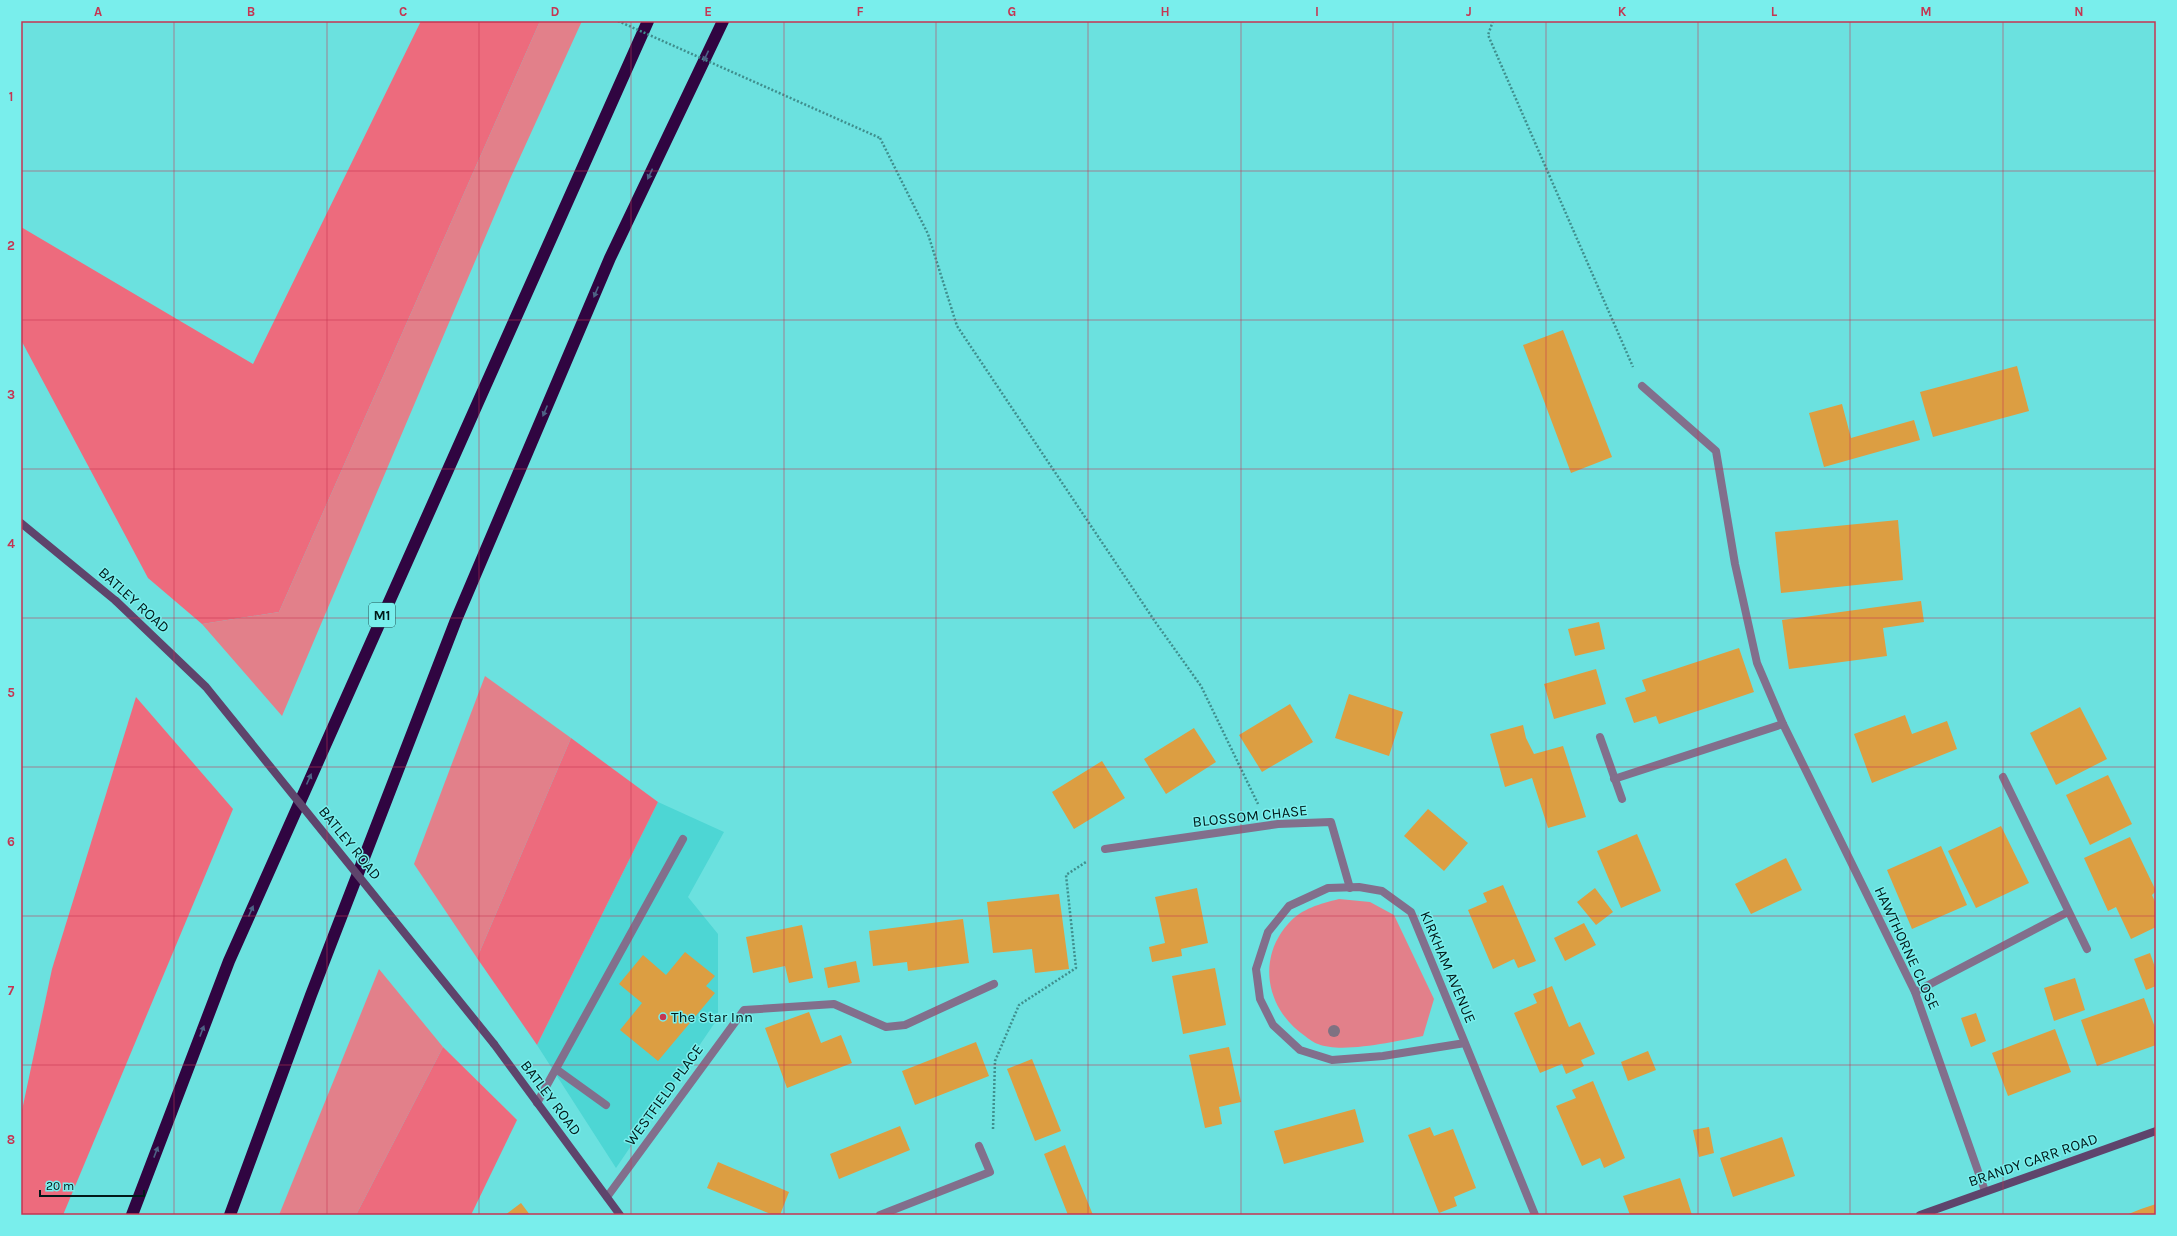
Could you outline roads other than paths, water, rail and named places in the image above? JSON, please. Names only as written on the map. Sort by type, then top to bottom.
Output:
[{"type":"highway","name":"M1","points":[[132,1215],[229,961],[648,21]]},
{"type":"highway","points":[[230,1215],[314,988],[456,620],[610,258],[723,21]]},
{"type":"street","name":"HAWTHORNE CLOSE","points":[[1642,386],[1716,451],[1735,564],[1757,662],[1783,724],[1915,992],[1985,1191]]},
{"type":"street","name":"BATLEY ROAD","points":[[21,523],[116,601],[206,687],[494,1044],[620,1215]]},
{"type":"street","points":[[1614,779],[1783,724]]},
{"type":"street","points":[[1600,737],[1622,800]]},
{"type":"street","points":[[2002,777],[2087,949]]},
{"type":"street","name":"BLOSSOM CHASE","points":[[1105,849],[1278,824],[1330,822],[1350,888]]},
{"type":"street","points":[[537,1103],[683,839]]},
{"type":"street","name":"KIRKHAM AVENUE","points":[[1465,1043],[1383,1056],[1332,1060],[1300,1050],[1273,1025],[1260,999],[1256,969],[1268,932],[1289,906],[1328,888],[1359,887],[1382,891],[1411,912],[1465,1043],[1535,1215]]},
{"type":"street","points":[[1915,992],[2068,912]]},
{"type":"street","name":"WESTFIELD PLACE","points":[[607,1197],[744,1010],[834,1004],[886,1027],[905,1025],[994,984]]},
{"type":"street","points":[[556,1069],[606,1105]]},
{"type":"street","name":"BRANDY CARR ROAD","points":[[1920,1215],[2156,1131]]},
{"type":"street","points":[[880,1215],[990,1172],[979,1146]]},
{"type":"place","name":"The Star Inn","points":[[663,1017]]}]
